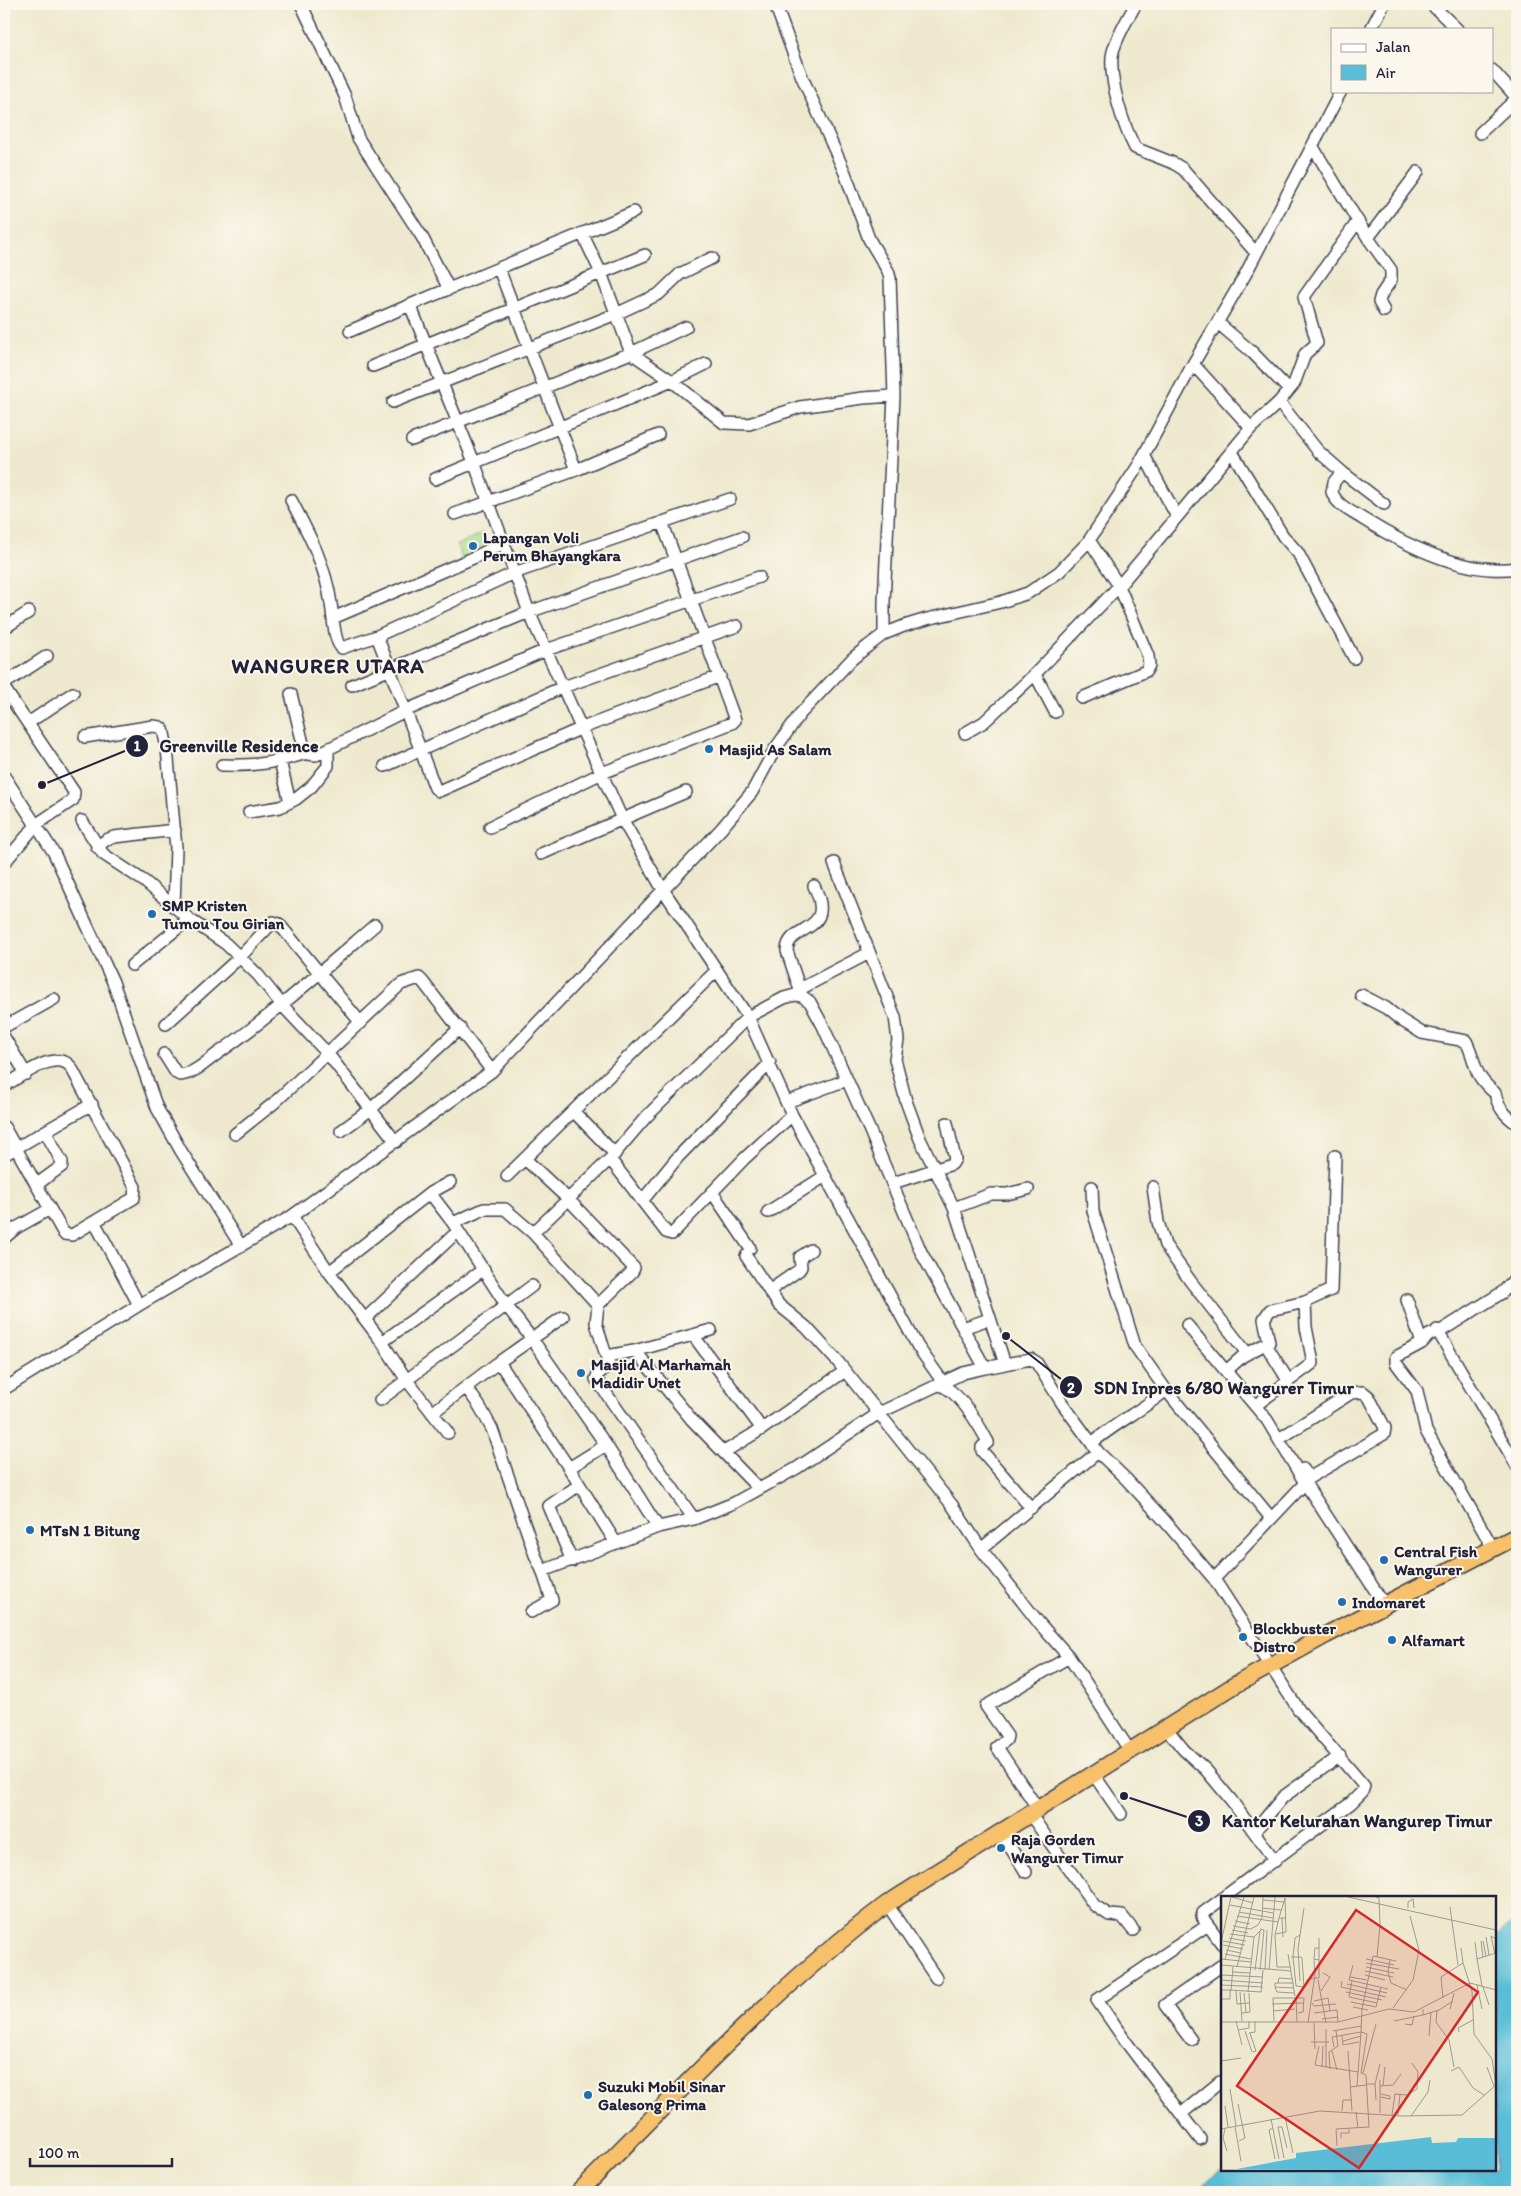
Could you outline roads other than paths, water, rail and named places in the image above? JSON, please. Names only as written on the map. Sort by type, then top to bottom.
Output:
[{"type":"highway","points":[[584,2191],[654,2116],[792,1982],[849,1933],[887,1904],[1166,1728],[1269,1666],[1384,1604],[1517,1536]]},
{"type":"street","points":[[301,4],[345,96],[358,138],[422,237],[449,289]]},
{"type":"street","points":[[775,4],[802,77],[845,174],[869,239],[890,278],[894,396],[884,634]]},
{"type":"street","points":[[1136,4],[1112,56],[1116,94],[1129,136],[1135,148],[1183,169],[1256,253]]},
{"type":"street","points":[[1372,28],[1384,4]]},
{"type":"street","points":[[1431,4],[1456,28]]},
{"type":"street","points":[[1480,133],[1517,98],[1494,72]]},
{"type":"street","points":[[4,1389],[139,1305],[292,1216],[492,1071],[662,888],[721,828],[752,792],[775,749],[804,709],[852,659],[884,634],[928,618],[1001,602],[1028,592],[1059,572],[1078,555],[1144,455],[1256,253],[1340,92]]},
{"type":"street","points":[[1313,147],[1368,238],[1388,263],[1391,270],[1391,280],[1379,302],[1384,311]]},
{"type":"street","points":[[1368,238],[1418,172]]},
{"type":"street","points":[[350,331],[634,212]]},
{"type":"street","points":[[965,733],[984,722],[1035,674],[1119,586],[1251,428],[1279,402],[1294,384],[1306,354],[1317,343],[1304,297],[1358,221]]},
{"type":"street","points":[[582,233],[600,273],[631,353],[672,381],[724,423],[735,425],[749,424],[800,407],[863,398],[894,396]]},
{"type":"street","points":[[373,366],[424,343],[515,309],[645,255]]},
{"type":"street","points":[[393,402],[441,381],[616,314],[659,294],[674,278],[712,258]]},
{"type":"street","points":[[499,269],[576,470]]},
{"type":"street","points":[[410,305],[474,462],[529,612],[622,819],[662,888],[748,1016],[792,1115],[918,1347],[940,1378],[939,1385]]},
{"type":"street","points":[[1218,323],[1252,352],[1289,390]]},
{"type":"street","points":[[412,440],[631,353],[686,327]]},
{"type":"street","points":[[435,479],[672,381],[706,364]]},
{"type":"street","points":[[1193,364],[1251,428]]},
{"type":"street","points":[[1279,402],[1318,451],[1384,504]]},
{"type":"street","points":[[455,514],[576,470],[658,435]]},
{"type":"street","points":[[1232,452],[1283,536],[1298,553],[1354,658]]},
{"type":"street","points":[[1144,455],[1177,517]]},
{"type":"street","points":[[1342,472],[1332,488],[1336,500],[1385,532],[1412,546],[1458,562],[1492,569],[1517,568]]},
{"type":"street","points":[[291,500],[316,548],[326,575],[338,644],[342,648],[377,636],[514,573],[730,499]]},
{"type":"street","points":[[490,827],[602,774],[734,721],[735,716],[662,522]]},
{"type":"street","points":[[352,685],[390,671],[529,612],[676,562],[742,537]]},
{"type":"street","points":[[1082,698],[1146,671],[1149,665],[1148,656],[1119,586],[1089,540]]},
{"type":"street","points":[[333,618],[473,558],[503,543]]},
{"type":"street","points":[[222,765],[253,766],[307,753],[316,755],[407,710],[546,650],[690,599],[759,577]]},
{"type":"street","points":[[4,628],[29,612]]},
{"type":"street","points":[[385,766],[564,687],[737,626]]},
{"type":"street","points":[[377,636],[407,710],[435,788],[439,791],[582,728],[720,676]]},
{"type":"street","points":[[4,684],[47,656]]},
{"type":"street","points":[[1035,674],[1055,712]]},
{"type":"street","points":[[4,688],[74,792],[73,800],[37,824],[4,862]]},
{"type":"street","points":[[28,723],[73,694]]},
{"type":"street","points":[[291,694],[304,748],[307,753]]},
{"type":"street","points":[[85,737],[153,726],[163,729],[167,748],[175,830],[174,907]]},
{"type":"street","points":[[249,812],[280,807],[312,787],[328,766],[328,750]]},
{"type":"street","points":[[280,761],[290,802]]},
{"type":"street","points":[[4,776],[37,824],[54,853],[113,982],[157,1108],[181,1151],[241,1246]]},
{"type":"street","points":[[541,854],[686,792]]},
{"type":"street","points":[[82,821],[97,847],[111,860],[144,881],[189,919],[212,934],[258,975],[328,1054],[396,1142]]},
{"type":"street","points":[[97,847],[106,840],[114,838],[175,830]]},
{"type":"street","points":[[834,863],[896,1021],[898,1040],[895,1059],[896,1071],[920,1139],[954,1208],[1005,1364]]},
{"type":"street","points":[[814,886],[822,903],[819,915],[809,927],[791,939],[787,944],[787,951],[801,993],[810,1002],[823,1026],[893,1183],[920,1252],[985,1368]]},
{"type":"street","points":[[132,965],[189,919]]},
{"type":"street","points":[[166,1024],[240,957],[269,924],[277,922],[320,971],[361,1023]]},
{"type":"street","points":[[164,1054],[176,1073],[185,1074],[228,1046],[282,1004],[376,925]]},
{"type":"street","points":[[533,1233],[612,1157],[646,1117],[748,1016],[784,998],[801,993],[869,953]]},
{"type":"street","points":[[507,1176],[717,970]]},
{"type":"street","points":[[235,1134],[274,1103],[401,984],[419,978],[492,1071]]},
{"type":"street","points":[[1361,995],[1386,1008],[1422,1033],[1466,1041],[1471,1051],[1475,1071],[1495,1093],[1497,1105],[1506,1116],[1517,1124]]},
{"type":"street","points":[[4,1027],[54,999]]},
{"type":"street","points":[[341,1131],[371,1109],[460,1028]]},
{"type":"street","points":[[4,1037],[26,1074]]},
{"type":"street","points":[[4,1086],[48,1062],[60,1059],[66,1060],[72,1067],[92,1104],[136,1191],[134,1198],[95,1223],[68,1236],[62,1231],[4,1127]]},
{"type":"street","points":[[642,1201],[678,1157],[770,1063]]},
{"type":"street","points":[[787,1102],[846,1080]]},
{"type":"street","points":[[4,1156],[92,1104]]},
{"type":"street","points":[[574,1112],[612,1157],[666,1232],[672,1234],[712,1192],[792,1115]]},
{"type":"street","points":[[893,1183],[934,1168],[950,1166],[954,1162],[947,1123]]},
{"type":"street","points":[[36,1185],[62,1166],[62,1162],[44,1131]]},
{"type":"street","points":[[1226,1371],[1247,1354],[1266,1345],[1269,1340],[1264,1319],[1268,1311],[1272,1308],[1305,1302],[1326,1294],[1332,1289],[1335,1156]]},
{"type":"street","points":[[525,1159],[634,1268],[598,1305],[596,1324],[609,1365],[598,1374],[596,1379],[694,1518]]},
{"type":"street","points":[[768,1212],[825,1176]]},
{"type":"street","points":[[329,1272],[430,1193],[450,1182]]},
{"type":"street","points":[[1092,1187],[1093,1211],[1135,1346],[1166,1390],[1271,1518]]},
{"type":"street","points":[[1153,1187],[1158,1222],[1165,1245],[1247,1354]]},
{"type":"street","points":[[954,1208],[991,1194],[1007,1194],[1028,1189]]},
{"type":"street","points":[[712,1192],[779,1305],[806,1327],[845,1371],[952,1505],[981,1549],[1039,1623],[1069,1657],[1130,1751]]},
{"type":"street","points":[[430,1193],[484,1269],[506,1305],[606,1445],[658,1527]]},
{"type":"street","points":[[4,1238],[16,1228],[50,1209]]},
{"type":"street","points":[[365,1319],[455,1227],[484,1209],[505,1209],[533,1233],[598,1305]]},
{"type":"street","points":[[292,1216],[329,1272],[382,1342],[406,1379],[448,1433]]},
{"type":"street","points":[[95,1223],[139,1305]]},
{"type":"street","points":[[769,1291],[799,1270],[801,1267],[800,1257],[811,1250]]},
{"type":"street","points":[[382,1342],[484,1269]]},
{"type":"street","points":[[1493,1548],[1426,1431],[1417,1391],[1396,1363],[1396,1358],[1422,1343],[1429,1334],[1436,1330],[1444,1329],[1504,1292],[1517,1276]]},
{"type":"street","points":[[380,1400],[532,1286]]},
{"type":"street","points":[[1407,1300],[1422,1343]]},
{"type":"street","points":[[1256,1405],[1313,1363],[1306,1327],[1305,1302]]},
{"type":"street","points":[[432,1413],[499,1362],[563,1317]]},
{"type":"street","points":[[963,1328],[989,1319]]},
{"type":"street","points":[[1187,1325],[1256,1405],[1309,1478],[1384,1434],[1385,1428],[1369,1398],[1363,1392],[1358,1391],[1351,1393],[1281,1438]]},
{"type":"street","points":[[606,1356],[711,1330]]},
{"type":"street","points":[[1436,1330],[1517,1466]]},
{"type":"street","points":[[693,1335],[762,1429]]},
{"type":"street","points":[[1266,1345],[1288,1380]]},
{"type":"street","points":[[634,1350],[673,1399],[758,1488]]},
{"type":"street","points":[[542,1570],[550,1570],[658,1527],[694,1518],[734,1503],[797,1468],[879,1413],[963,1373],[1031,1359],[1036,1362],[1062,1403],[1095,1447],[1164,1520],[1214,1579],[1299,1710],[1364,1786],[1362,1792],[1351,1803],[1226,1896]]},
{"type":"street","points":[[499,1362],[616,1543]]},
{"type":"street","points":[[724,1452],[762,1429],[845,1371]]},
{"type":"street","points":[[939,1385],[946,1386],[967,1406],[988,1442],[982,1447],[982,1451],[1031,1508]]},
{"type":"street","points":[[466,1387],[480,1406],[492,1429],[552,1600],[531,1612]]},
{"type":"street","points":[[981,1549],[1031,1508],[1095,1447],[1103,1433],[1135,1413],[1166,1390]]},
{"type":"street","points":[[1281,1438],[1305,1483],[1384,1604]]},
{"type":"street","points":[[569,1468],[606,1445]]},
{"type":"street","points":[[1214,1579],[1305,1483]]},
{"type":"street","points":[[572,1561],[549,1506],[579,1485]]},
{"type":"street","points":[[1069,1657],[986,1706],[1006,1736],[1006,1740],[997,1747],[1034,1812],[1094,1905],[1108,1916],[1122,1916],[1133,1930]]},
{"type":"street","points":[[1166,1728],[1184,1750],[1206,1770],[1275,1861]]},
{"type":"street","points":[[1254,1832],[1289,1792],[1340,1756]]},
{"type":"street","points":[[1094,1775],[1122,1814]]},
{"type":"street","points":[[1001,1833],[1026,1872]]},
{"type":"street","points":[[1221,1900],[1202,1915],[1221,1943]]},
{"type":"street","points":[[887,1904],[936,1978]]},
{"type":"street","points":[[1200,2139],[1126,2042],[1097,2000],[1208,1925]]},
{"type":"street","points":[[1191,2040],[1165,2005],[1221,1966]]},
{"type":"street","points":[[1180,2114],[1220,2082]]},
{"type":"water","points":[[1517,1917],[1517,2192],[1193,2192],[1221,2170],[1496,2171],[1496,1937]]},
{"type":"place","name":"Lapangan Voli Perum Bhayangkara","points":[[473,546]]},
{"type":"place","name":"Masjid As Salam","points":[[709,749]]},
{"type":"place","name":"Greenville Residence","points":[[42,785]]},
{"type":"place","name":"SMP Kristen Tumou Tou Girian","points":[[152,914]]},
{"type":"place","name":"SDN Inpres 6/80 Wangurer Timur","points":[[1006,1336]]},
{"type":"place","name":"Masjid Al Marhamah Madidir Unet","points":[[581,1373]]},
{"type":"place","name":"MTsN 1 Bitung","points":[[30,1530]]},
{"type":"place","name":"Central Fish Wangurer","points":[[1384,1560]]},
{"type":"place","name":"Indomaret","points":[[1342,1602]]},
{"type":"place","name":"Blockbuster Distro","points":[[1243,1637]]},
{"type":"place","name":"Alfamart","points":[[1392,1640]]},
{"type":"place","name":"Kantor Kelurahan Wangurep Timur","points":[[1124,1796]]},
{"type":"place","name":"Raja Gorden Wangurer Timur","points":[[1001,1848]]},
{"type":"place","name":"Suzuki Mobil Sinar Galesong Prima","points":[[588,2095]]},
{"type":"district","name":"WANGURER UTARA","points":[[328,666]]}]
